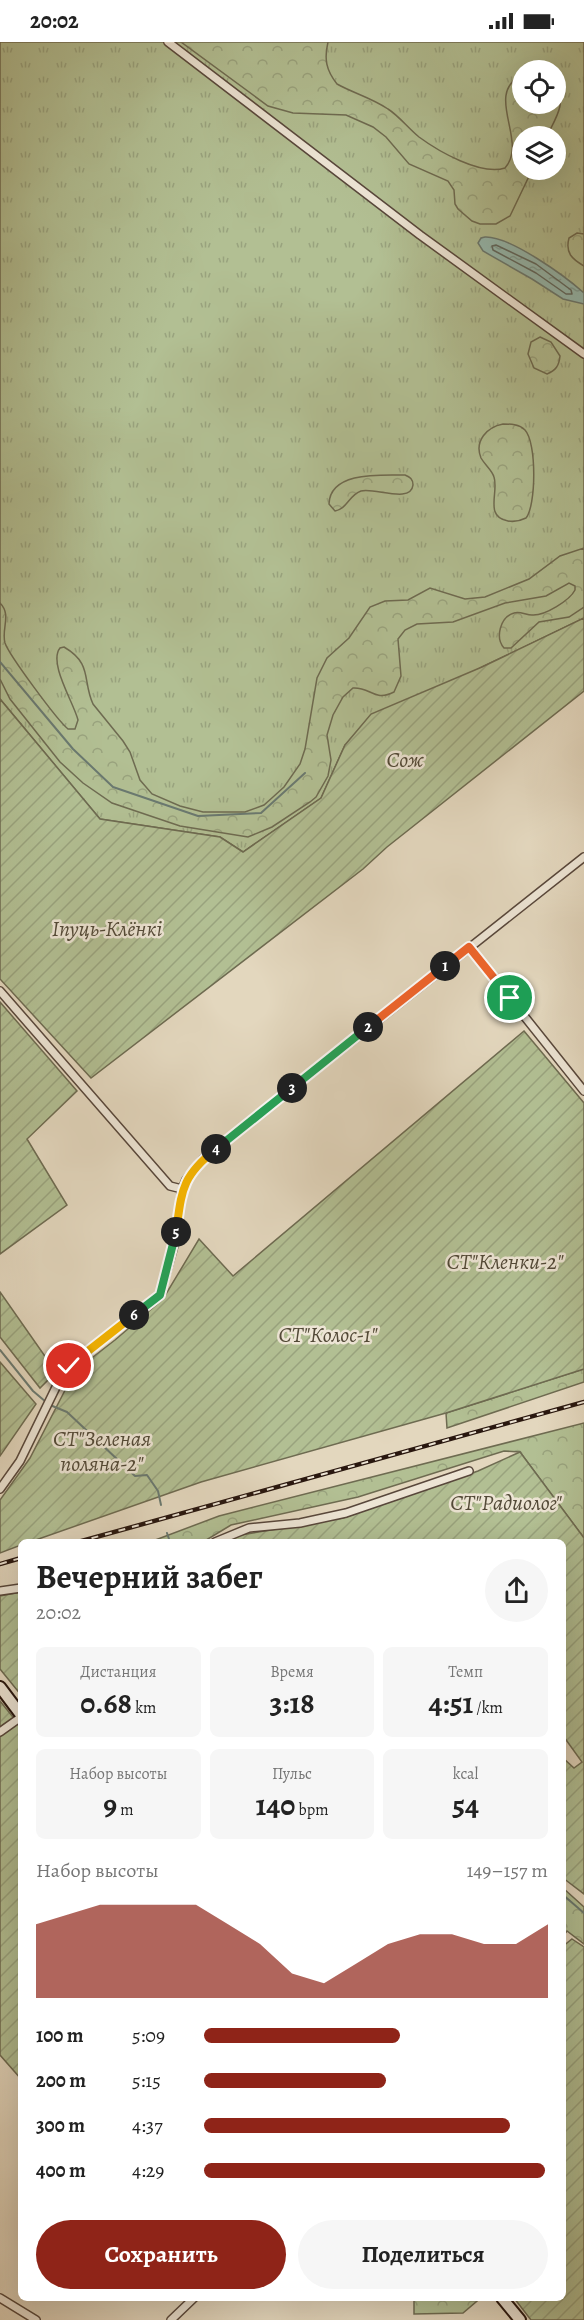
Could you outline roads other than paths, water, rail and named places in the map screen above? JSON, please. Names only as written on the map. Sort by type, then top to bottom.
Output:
[{"type":"street","points":[[168,42],[420,234],[583,351]]},
{"type":"street","points":[[0,1489],[20,1461],[64,1374],[76,1359],[160,1295],[175,1242],[182,1189],[186,1180],[203,1159],[584,857]]},
{"type":"street","points":[[469,947],[583,1089]]},
{"type":"street","points":[[0,991],[170,1186],[182,1189]]},
{"type":"street","points":[[222,1539],[249,1528],[300,1523],[346,1513],[469,1471]]},
{"type":"street","points":[[0,1591],[18,1588]]},
{"type":"street","points":[[0,1688],[18,1712]]},
{"type":"street","points":[[0,1732],[18,1718]]},
{"type":"street","points":[[0,2298],[36,2320]]},
{"type":"street","points":[[171,2320],[191,2301]]},
{"type":"street","points":[[504,2301],[520,2320]]},
{"type":"water","points":[[481,238],[496,238],[508,243],[551,268],[584,293],[584,304],[563,299],[483,251],[478,243]]},
{"type":"waterway","points":[[0,662],[73,749],[113,787],[198,816],[261,813],[305,773]]},
{"type":"waterway","points":[[0,1350],[33,1391],[46,1402]]},
{"type":"waterway","points":[[50,1405],[67,1412],[135,1476],[147,1475],[158,1491],[161,1505]]},
{"type":"waterway","points":[[167,1533],[169,1539]]},
{"type":"waterway","points":[[566,1897],[584,1913]]},
{"type":"railway","points":[[89,1539],[584,1402]]},
{"type":"railway","points":[[0,1564],[18,1559]]},
{"type":"park label","name":"Сож","points":[[405,760]]},
{"type":"park label","name":"Іпуць-Клёнкі","points":[[107,929]]},
{"type":"park label","name":"СТ\"Кленки-2\"","points":[[505,1262]]},
{"type":"park label","name":"СТ\"Колос-1\"","points":[[328,1335]]},
{"type":"park label","name":"СТ\"Зеленая поляна-2\"","points":[[102,1452]]},
{"type":"park label","name":"СТ\"Радиолог\"","points":[[506,1503]]}]
